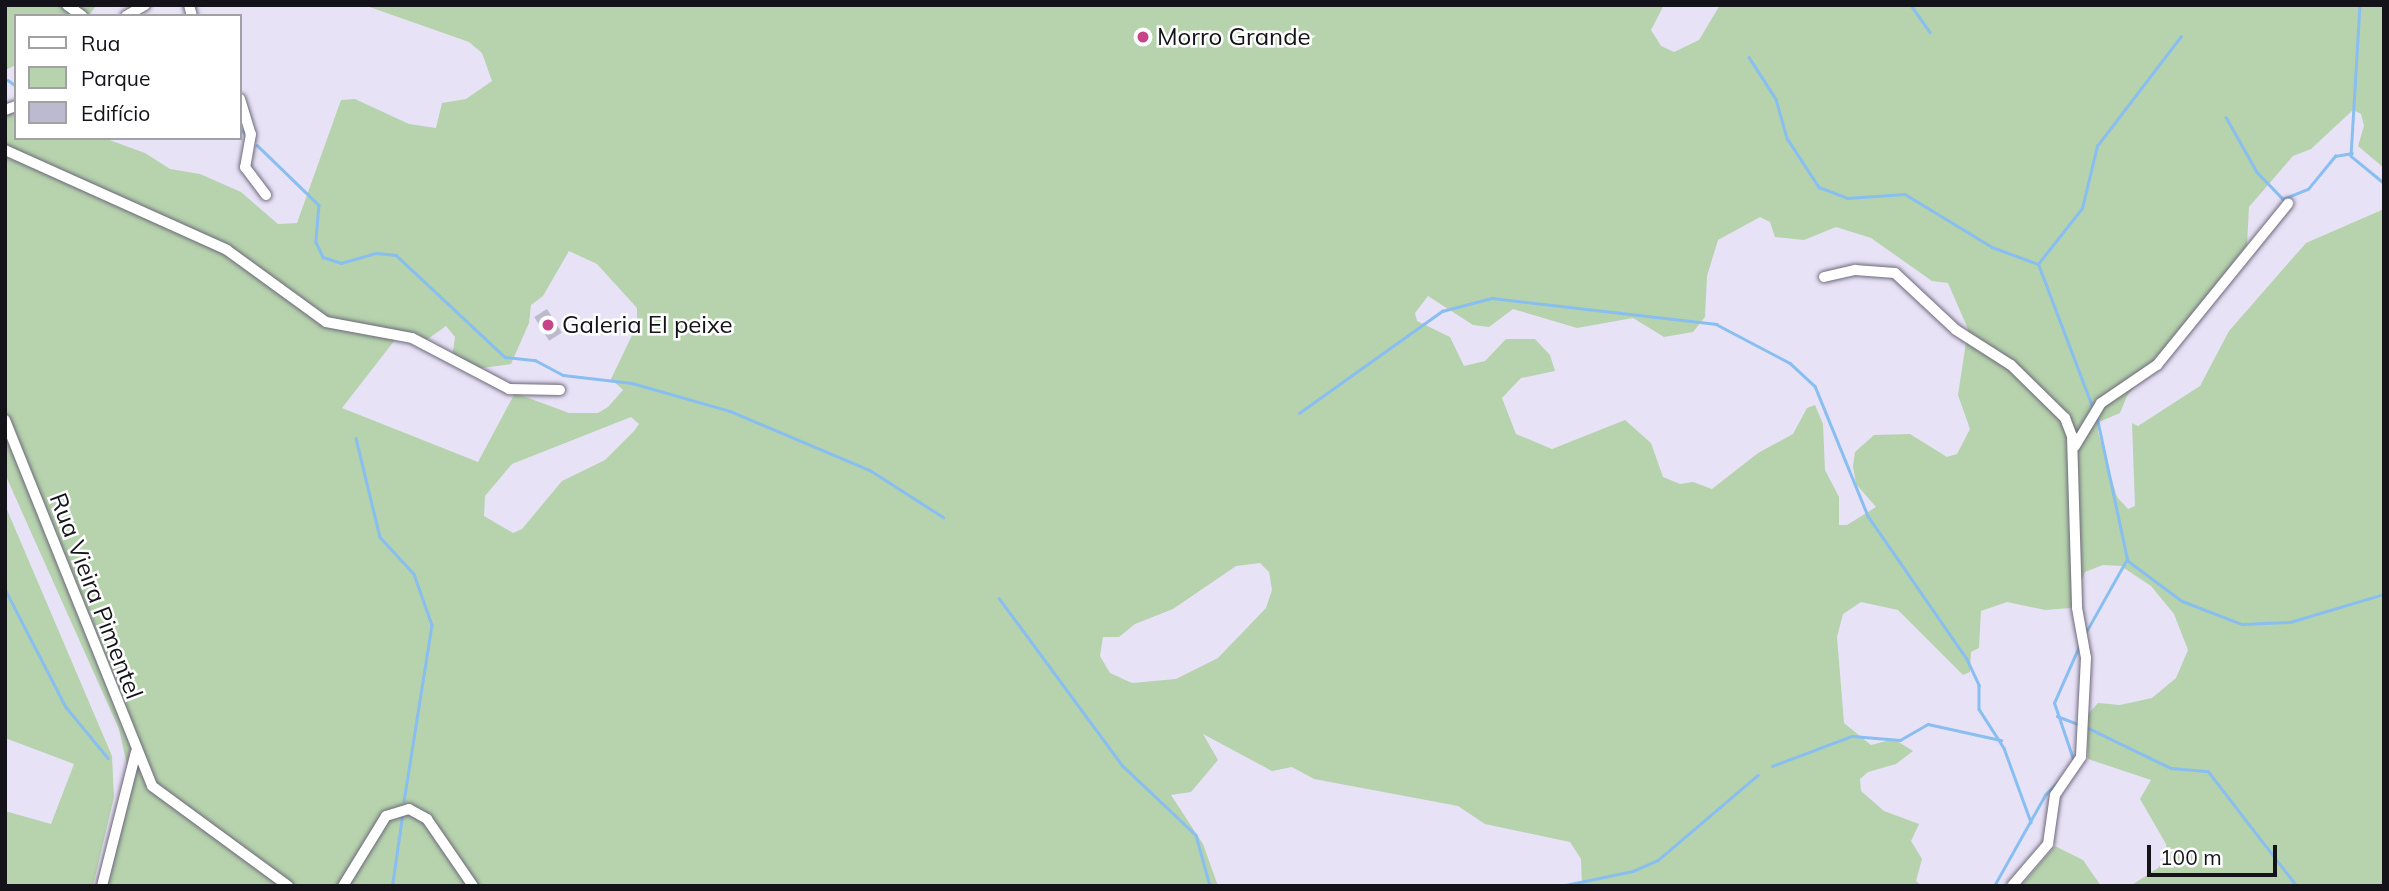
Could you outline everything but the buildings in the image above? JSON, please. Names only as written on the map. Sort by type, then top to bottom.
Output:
[{"type":"street","points":[[126,14],[145,5]]},
{"type":"street","points":[[242,105],[251,134],[245,167],[266,195]]},
{"type":"street","points":[[5,149],[227,250],[326,322],[412,338],[509,389],[560,390]]},
{"type":"street","points":[[2073,450],[2082,426],[2101,403],[2157,365],[2288,204]]},
{"type":"street","points":[[1824,277],[1855,270],[1895,273],[1956,330],[1995,352],[2065,418],[2073,450],[2077,608],[2086,658],[2081,757],[2055,795],[2048,844],[2012,886]]},
{"type":"street","name":"Rua Vieira Pimentel","points":[[5,420],[135,752],[152,786],[288,886]]},
{"type":"street","points":[[102,886],[135,752]]},
{"type":"street","points":[[343,886],[386,816],[409,809],[427,819],[473,886]]},
{"type":"green space","points":[[5,5],[97,5],[90,14],[14,14],[14,66],[5,70]]},
{"type":"green space","points":[[364,5],[1664,5],[1651,30],[1661,46],[1674,52],[1699,40],[1720,5],[2384,5],[2384,168],[2358,146],[2364,126],[2361,114],[2353,110],[2311,149],[2293,156],[2249,207],[2247,245],[2127,396],[2120,413],[2099,422],[2098,432],[2117,497],[2128,509],[2135,506],[2132,423],[2138,426],[2200,386],[2229,331],[2306,243],[2384,209],[2384,886],[2130,886],[2158,868],[2167,857],[2166,844],[2140,799],[2151,780],[2088,759],[2088,714],[2098,703],[2120,705],[2152,698],[2176,678],[2188,650],[2174,614],[2151,586],[2121,566],[2103,565],[2085,572],[2071,608],[2045,610],[2007,602],[1981,611],[1979,648],[1971,652],[1970,672],[1963,675],[1898,610],[1861,602],[1843,614],[1837,637],[1844,723],[1871,745],[1894,739],[1913,751],[1896,764],[1868,772],[1860,779],[1861,791],[1884,811],[1919,824],[1911,841],[1922,859],[1916,881],[1922,886],[1582,886],[1581,859],[1570,842],[1485,824],[1458,806],[1314,779],[1292,767],[1272,771],[1203,734],[1218,760],[1191,792],[1171,795],[1203,844],[1218,886],[98,886],[129,774],[119,729],[5,474],[5,114],[14,111],[14,140],[109,140],[145,153],[170,169],[200,174],[241,192],[278,224],[297,223],[341,100],[355,99],[409,124],[436,128],[442,103],[466,99],[492,81],[482,53],[469,42]],"holes":[[[1760,217],[1770,222],[1775,237],[1804,240],[1836,227],[1871,238],[1932,281],[1948,283],[1968,329],[1958,395],[1970,429],[1957,454],[1947,457],[1910,434],[1874,435],[1855,452],[1853,466],[1856,484],[1876,507],[1847,525],[1839,525],[1839,497],[1825,470],[1823,424],[1815,405],[1807,408],[1793,434],[1758,453],[1712,489],[1693,482],[1680,484],[1663,477],[1651,443],[1625,420],[1552,449],[1516,434],[1502,398],[1521,378],[1555,371],[1550,355],[1535,339],[1506,339],[1485,361],[1464,366],[1450,337],[1417,321],[1415,313],[1428,296],[1473,325],[1489,327],[1513,309],[1577,328],[1633,318],[1664,337],[1693,332],[1705,317],[1707,276],[1718,240]],[[569,251],[597,264],[637,308],[637,325],[611,379],[623,390],[608,407],[598,413],[569,413],[515,393],[478,462],[342,408],[398,336],[418,346],[446,326],[455,337],[452,358],[475,369],[511,364],[529,323],[531,305],[543,296]],[[631,417],[639,424],[634,431],[605,460],[562,481],[522,529],[513,533],[484,516],[485,496],[512,464]],[[1260,563],[1269,572],[1272,590],[1266,608],[1218,658],[1176,679],[1132,683],[1110,673],[1100,656],[1103,637],[1119,637],[1135,624],[1173,609],[1236,566]]]},
{"type":"green space","points":[[5,505],[112,756],[114,797],[93,886],[5,886],[5,811],[51,824],[74,764],[5,738]]},
{"type":"green space","points":[[2055,846],[2083,860],[2101,886],[2021,886]]},
{"type":"waterway","points":[[1911,5],[1930,32]]},
{"type":"waterway","points":[[2360,5],[2351,156],[2384,183]]},
{"type":"waterway","points":[[2093,409],[2038,264],[2082,208],[2097,146],[2181,36]]},
{"type":"waterway","points":[[1749,57],[1776,99],[1787,138],[1819,187],[1847,198],[1905,194],[1992,247],[2038,264]]},
{"type":"waterway","points":[[8,80],[14,84]]},
{"type":"waterway","points":[[2226,117],[2257,172],[2283,199],[2308,189],[2335,156],[2352,153]]},
{"type":"waterway","points":[[257,145],[319,205],[316,242],[323,257],[341,263],[377,253],[396,255],[505,357],[535,360],[563,375],[632,383],[730,411],[870,470],[943,517]]},
{"type":"waterway","points":[[1299,413],[1442,311],[1492,298],[1716,324],[1790,363],[1815,386],[1868,516],[1967,659],[1979,685],[1979,709],[2004,748],[2031,822]]},
{"type":"waterway","points":[[2086,632],[2127,559],[2096,415]]},
{"type":"waterway","points":[[356,438],[380,537],[414,574],[432,625],[404,801]]},
{"type":"waterway","points":[[2127,560],[2182,601],[2242,624],[2290,622],[2384,594]]},
{"type":"waterway","points":[[5,589],[66,707],[108,758]]},
{"type":"waterway","points":[[999,598],[1123,766],[1196,835],[1210,886]]},
{"type":"waterway","points":[[2074,762],[2054,703],[2080,644]]},
{"type":"waterway","points":[[2057,716],[2080,725]]},
{"type":"waterway","points":[[1772,766],[1852,736],[1900,740],[1928,724],[2001,740]]},
{"type":"waterway","points":[[2086,727],[2171,768],[2208,771],[2297,886]]},
{"type":"waterway","points":[[1561,886],[1633,871],[1658,860],[1758,775]]},
{"type":"waterway","points":[[1994,886],[2045,795],[2058,782]]},
{"type":"waterway","points":[[392,886],[402,817]]},
{"type":"place","name":"Morro Grande","points":[[1143,37]]},
{"type":"place","name":"Galeria El peixe","points":[[548,325]]}]
